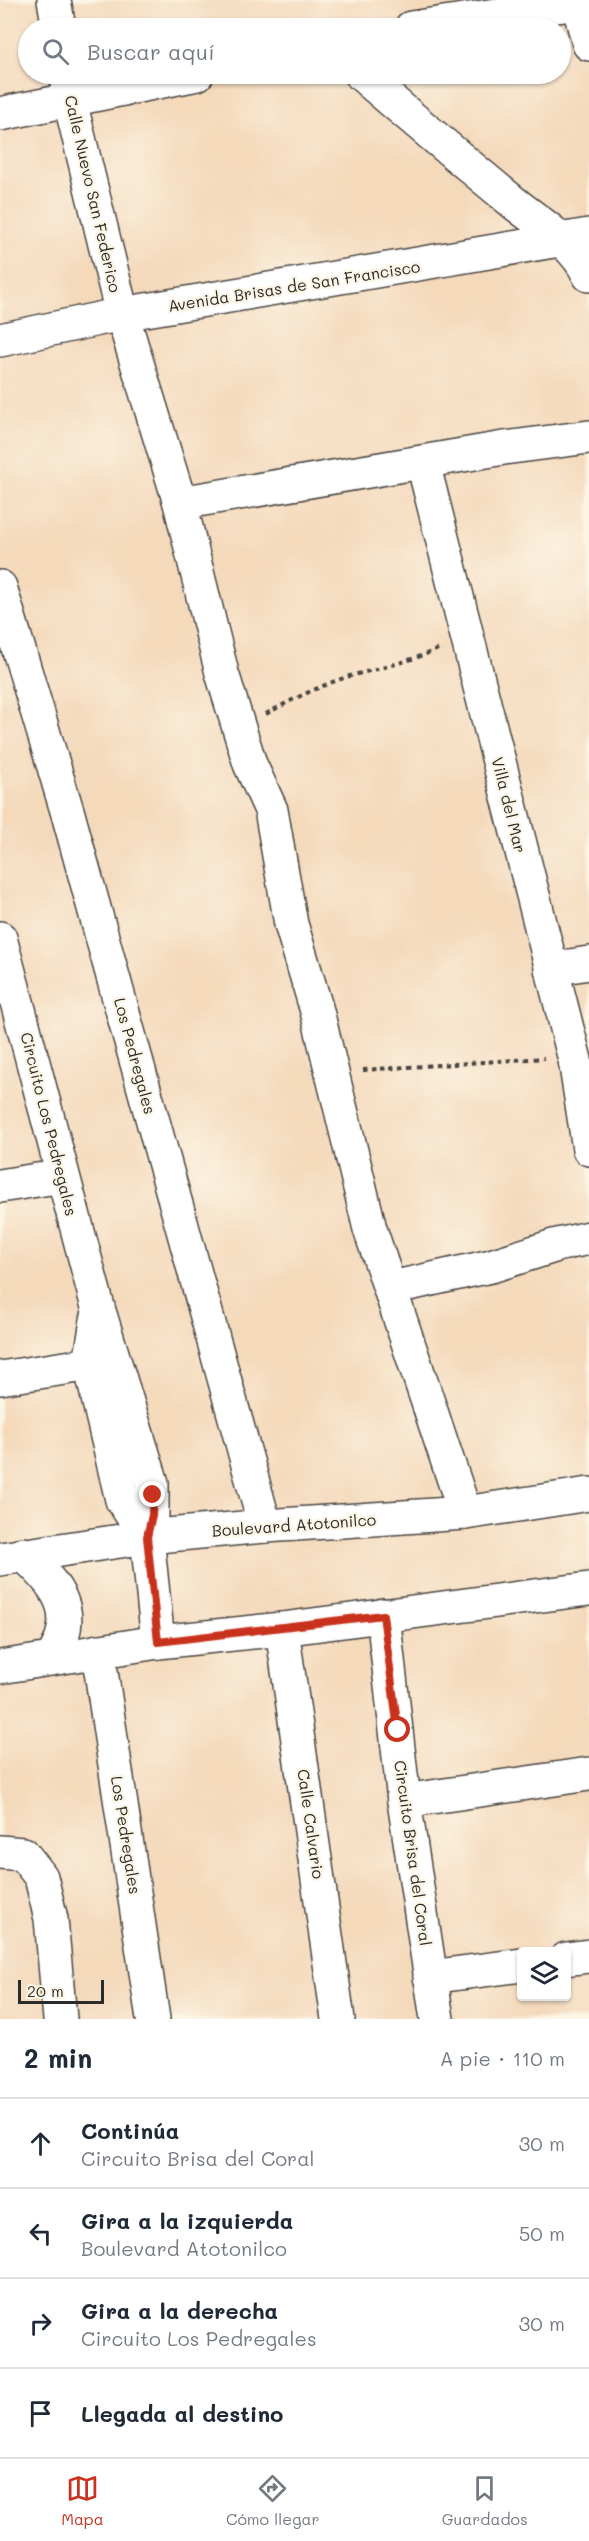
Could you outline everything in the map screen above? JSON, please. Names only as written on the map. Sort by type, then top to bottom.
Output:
[{"type":"street","points":[[54,0],[57,18]]},
{"type":"street","points":[[472,18],[577,1],[589,44]]},
{"type":"street","points":[[0,114],[68,87],[98,84]]},
{"type":"street","points":[[372,84],[408,115],[576,238],[589,275]]},
{"type":"street","name":"Calle Nuevo San Federico","points":[[68,87],[122,314],[180,502],[222,673],[250,764],[271,810],[291,924],[332,1072],[370,1229],[465,1513]]},
{"type":"street","name":"Avenida Brisas de San Francisco","points":[[0,340],[122,314],[576,238]]},
{"type":"street","points":[[180,502],[589,436]]},
{"type":"street","name":"Villa del Mar","points":[[423,463],[551,969],[582,1054],[589,1149]]},
{"type":"street","name":"Los Pedregales","points":[[0,587],[68,814],[265,1526]]},
{"type":"street","name":"Circuito Los Pedregales","points":[[0,938],[9,1000],[62,1176],[99,1311],[101,1363],[152,1483],[152,1515],[147,1537],[158,1642]]},
{"type":"street","points":[[551,969],[589,963]]},
{"type":"street","points":[[0,1186],[62,1176]]},
{"type":"street","points":[[391,1288],[491,1266],[557,1245],[589,1238]]},
{"type":"street","points":[[0,1378],[101,1363]]},
{"type":"street","name":"Boulevard Atotonilco","points":[[11,1556],[147,1537],[265,1526],[465,1513],[589,1494]]},
{"type":"street","points":[[11,1556],[44,1573],[61,1597],[66,1620],[61,1643],[51,1658]]},
{"type":"street","points":[[0,1667],[158,1642],[282,1629],[589,1589]]},
{"type":"street","name":"Circuito Brisa del Coral","points":[[383,1615],[404,1801],[437,2019]]},
{"type":"street","name":"Calle Calvario","points":[[282,1629],[338,2019]]},
{"type":"street","name":"Los Pedregales","points":[[98,1651],[153,2019]]},
{"type":"street","points":[[404,1801],[589,1774]]},
{"type":"street","points":[[0,1852],[23,1854],[41,1877],[51,1919],[60,2019]]},
{"type":"street","points":[[571,1958],[589,1956]]},
{"type":"street","points":[[430,1977],[517,1966]]},
{"type":"path","points":[[239,726],[302,695],[349,677],[400,665],[466,636]]},
{"type":"path","points":[[332,1072],[582,1054]]},
{"type":"route","points":[[153,1495],[152,1515],[147,1537],[158,1642],[282,1629],[383,1615],[398,1730]]}]
